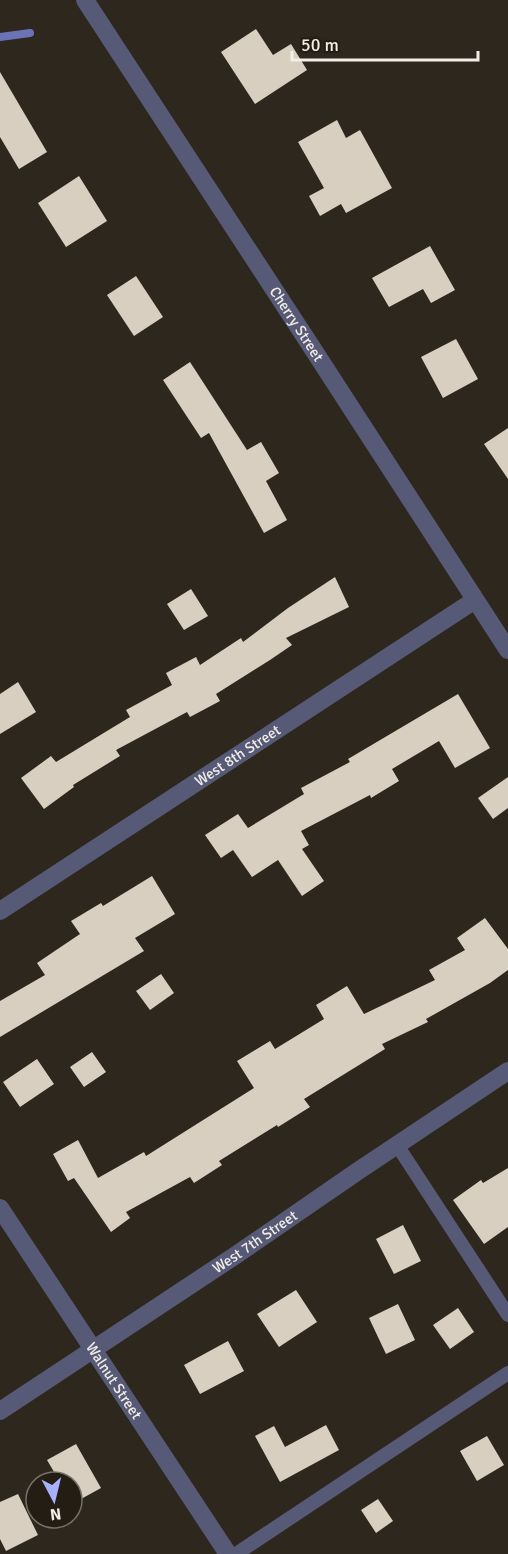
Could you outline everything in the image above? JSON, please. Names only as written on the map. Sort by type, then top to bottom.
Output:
[{"type":"street","name":"Cherry Street","points":[[85,0],[508,650]]},
{"type":"street","name":"West 8th Street","points":[[0,910],[476,600]]},
{"type":"street","name":"West 7th Street","points":[[0,1411],[508,1071]]},
{"type":"street","name":"Walnut Street","points":[[0,1208],[228,1554]]},
{"type":"lane","points":[[397,1145],[508,1315]]},
{"type":"lane","points":[[236,1554],[508,1373]]},
{"type":"building","points":[[256,29],[273,55],[291,44],[307,70],[255,104],[221,52]]},
{"type":"building","points":[[0,72],[47,152],[19,169],[0,137]]},
{"type":"building","points":[[337,120],[346,138],[360,130],[392,188],[346,213],[341,204],[320,216],[309,196],[324,188],[298,142]]},
{"type":"building","points":[[79,176],[107,221],[66,247],[38,203]]},
{"type":"building","points":[[430,246],[455,290],[431,303],[423,289],[389,307],[372,278]]},
{"type":"building","points":[[136,276],[163,317],[134,336],[107,295]]},
{"type":"building","points":[[456,339],[478,379],[443,398],[421,357]]},
{"type":"building","points":[[190,362],[247,450],[261,442],[279,473],[266,481],[287,520],[264,533],[209,433],[201,438],[163,380]]},
{"type":"building","points":[[508,428],[508,479],[484,444]]},
{"type":"building","points":[[335,577],[349,607],[286,638],[292,645],[216,694],[220,701],[190,717],[187,712],[116,750],[120,756],[73,785],[74,787],[44,809],[21,778],[51,756],[56,762],[130,717],[126,710],[172,685],[166,673],[196,657],[200,665],[241,638],[243,642],[288,608]]},
{"type":"building","points":[[191,589],[208,616],[184,630],[167,604]]},
{"type":"building","points":[[18,682],[36,712],[0,734],[0,694]]},
{"type":"building","points":[[458,694],[490,748],[455,768],[439,741],[392,769],[399,781],[371,798],[370,795],[301,831],[309,845],[302,849],[324,881],[302,896],[278,860],[252,877],[233,850],[221,858],[205,835],[238,814],[248,828],[304,794],[301,788],[350,762],[348,759]]},
{"type":"building","points":[[508,777],[508,808],[493,819],[478,798]]},
{"type":"building","points":[[152,876],[175,914],[135,938],[144,951],[0,1037],[0,1001],[45,975],[37,963],[80,934],[71,921],[101,903],[103,906]]},
{"type":"building","points":[[485,918],[508,949],[508,970],[490,983],[426,1019],[428,1022],[382,1044],[385,1049],[304,1099],[310,1107],[219,1161],[222,1165],[194,1183],[190,1177],[126,1212],[130,1218],[111,1232],[74,1178],[68,1181],[53,1154],[78,1140],[98,1178],[144,1152],[146,1156],[254,1088],[237,1061],[270,1041],[275,1049],[324,1019],[316,1005],[347,986],[364,1014],[435,980],[429,970],[465,950],[457,938]]},
{"type":"building","points":[[161,974],[174,993],[150,1010],[136,991]]},
{"type":"building","points":[[92,1052],[106,1072],[84,1087],[70,1067]]},
{"type":"building","points":[[37,1059],[54,1084],[20,1107],[3,1082]]},
{"type":"building","points":[[508,1168],[508,1227],[484,1244],[453,1200],[481,1180],[483,1183]]},
{"type":"building","points":[[403,1225],[421,1261],[394,1274],[376,1239]]},
{"type":"building","points":[[296,1290],[317,1322],[279,1347],[257,1314]]},
{"type":"building","points":[[398,1304],[415,1340],[386,1354],[369,1318]]},
{"type":"building","points":[[458,1308],[474,1332],[450,1349],[433,1325]]},
{"type":"building","points":[[228,1341],[244,1371],[200,1394],[184,1365]]},
{"type":"building","points":[[326,1425],[339,1450],[280,1482],[255,1436],[274,1426],[285,1447]]},
{"type":"building","points":[[487,1436],[504,1465],[477,1481],[460,1451]]},
{"type":"building","points":[[76,1444],[101,1488],[84,1497],[84,1470],[53,1470],[47,1460]]},
{"type":"building","points":[[18,1494],[24,1506],[24,1530],[36,1530],[38,1535],[6,1551],[0,1539],[0,1502]]},
{"type":"building","points":[[378,1499],[393,1521],[376,1533],[361,1510]]},
{"type":"waterway","points":[[0,37],[30,33]]}]
